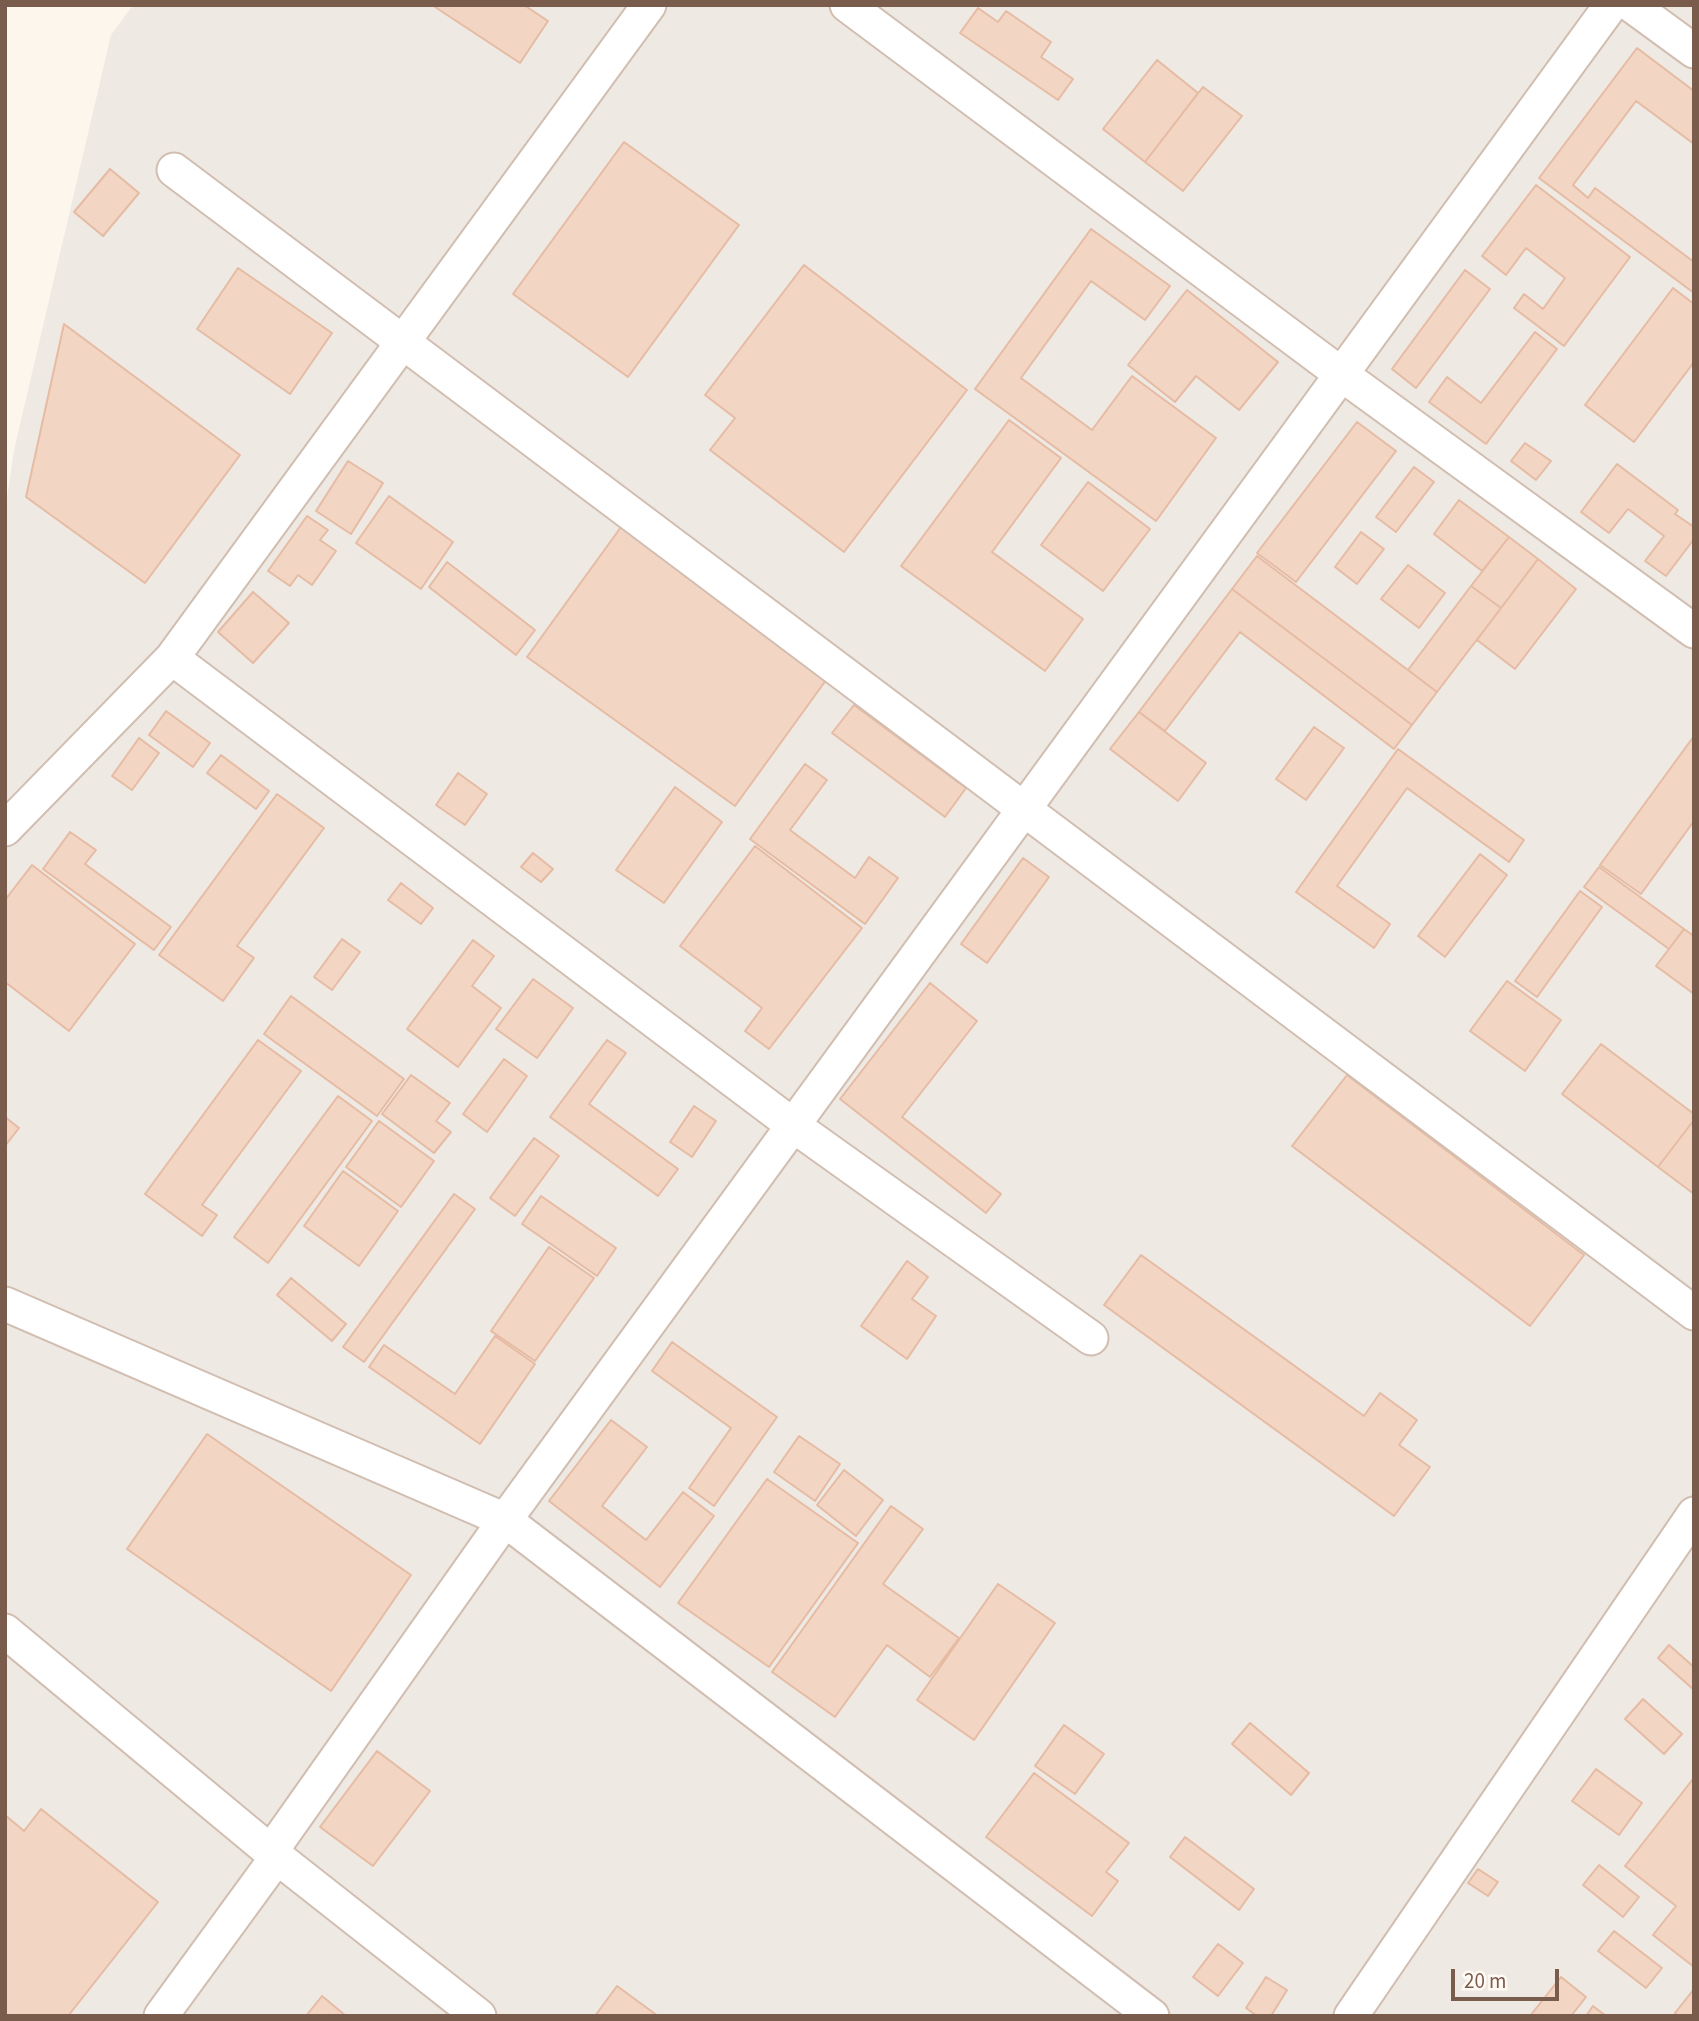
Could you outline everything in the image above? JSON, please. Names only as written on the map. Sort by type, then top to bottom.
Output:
[{"type":"street","points":[[5,829],[172,658],[649,5]]},
{"type":"street","points":[[847,5],[1341,374],[1694,631]]},
{"type":"street","points":[[277,1857],[275,1849],[279,1840],[505,1520],[1611,5]]},
{"type":"street","points":[[1631,5],[1694,51]]},
{"type":"street","points":[[174,170],[1694,1313]]},
{"type":"street","points":[[172,658],[794,1126],[1091,1338]]},
{"type":"street","points":[[5,1304],[505,1520],[1152,2016]]},
{"type":"street","points":[[1351,2016],[1694,1514]]},
{"type":"street","points":[[5,1631],[277,1857],[480,2016]]},
{"type":"street","points":[[161,2016],[277,1857]]},
{"type":"shaded area","points":[[133,5],[1694,5],[1694,2016],[5,2016],[5,512],[14,450],[111,35]]},
{"type":"building","points":[[432,5],[524,5],[548,21],[520,63]]},
{"type":"building","points":[[978,8],[998,22],[1006,11],[1051,42],[1041,57],[1073,79],[1058,100],[960,33]]},
{"type":"building","points":[[1637,48],[1694,91],[1694,144],[1636,101],[1573,185],[1588,198],[1595,188],[1694,262],[1694,293],[1539,178]]},
{"type":"building","points":[[1157,60],[1198,93],[1145,162],[1103,129]]},
{"type":"building","points":[[1203,87],[1242,116],[1183,191],[1145,162]]},
{"type":"building","points":[[624,142],[739,225],[628,377],[513,294]]},
{"type":"building","points":[[110,169],[139,193],[103,236],[74,212]]},
{"type":"building","points":[[1536,185],[1630,257],[1564,346],[1514,308],[1524,294],[1543,309],[1565,278],[1526,248],[1506,275],[1482,256]]},
{"type":"building","points":[[1091,229],[1170,286],[1145,320],[1091,281],[1021,378],[1092,430],[1132,376],[1216,438],[1156,521],[975,389]]},
{"type":"building","points":[[804,265],[967,390],[844,552],[710,450],[735,418],[705,395]]},
{"type":"building","points":[[238,268],[332,333],[290,394],[197,329]]},
{"type":"building","points":[[1465,270],[1490,289],[1416,388],[1392,369]]},
{"type":"building","points":[[1673,288],[1694,304],[1694,362],[1634,442],[1585,405]]},
{"type":"building","points":[[1187,290],[1278,362],[1239,410],[1196,376],[1175,402],[1128,365]]},
{"type":"building","points":[[64,324],[240,455],[145,583],[26,497]]},
{"type":"building","points":[[1535,332],[1557,349],[1486,444],[1429,402],[1447,377],[1481,403]]},
{"type":"building","points":[[1009,420],[1061,458],[992,552],[1083,619],[1045,671],[901,566]]},
{"type":"building","points":[[1357,422],[1396,451],[1296,582],[1257,553]]},
{"type":"building","points":[[1525,443],[1551,461],[1536,480],[1511,461]]},
{"type":"building","points":[[348,461],[383,483],[351,534],[316,511]]},
{"type":"building","points":[[1617,464],[1678,510],[1675,514],[1694,527],[1694,539],[1666,576],[1645,561],[1664,536],[1628,509],[1609,533],[1581,512]]},
{"type":"building","points":[[1414,467],[1434,482],[1396,532],[1376,517]]},
{"type":"building","points":[[1088,482],[1150,529],[1103,591],[1041,545]]},
{"type":"building","points":[[389,496],[453,542],[421,589],[356,543]]},
{"type":"building","points":[[1459,500],[1509,537],[1482,571],[1434,534]]},
{"type":"building","points":[[307,516],[328,530],[320,540],[336,551],[312,585],[298,575],[290,586],[268,571]]},
{"type":"building","points":[[621,527],[829,676],[735,806],[527,657]]},
{"type":"building","points":[[1361,532],[1384,549],[1357,584],[1335,567]]},
{"type":"building","points":[[1509,537],[1538,559],[1501,608],[1471,586]]},
{"type":"building","points":[[1257,556],[1437,692],[1412,725],[1232,589]]},
{"type":"building","points":[[1538,559],[1576,589],[1515,669],[1477,640]]},
{"type":"building","points":[[447,562],[535,630],[516,655],[429,587]]},
{"type":"building","points":[[1408,565],[1445,593],[1419,628],[1381,599]]},
{"type":"building","points":[[1471,586],[1501,608],[1437,692],[1408,670]]},
{"type":"building","points":[[1232,589],[1412,725],[1394,749],[1240,632],[1165,731],[1139,712]]},
{"type":"building","points":[[253,592],[289,623],[253,663],[218,632]]},
{"type":"building","points":[[854,705],[966,788],[945,817],[832,733]]},
{"type":"building","points":[[166,711],[210,743],[193,767],[149,735]]},
{"type":"building","points":[[1139,712],[1206,763],[1178,801],[1110,749]]},
{"type":"building","points":[[1314,727],[1344,748],[1306,800],[1276,779]]},
{"type":"building","points":[[1694,736],[1694,821],[1641,894],[1600,865]]},
{"type":"building","points":[[139,738],[159,753],[132,790],[112,776]]},
{"type":"building","points":[[1398,749],[1524,840],[1509,862],[1407,788],[1337,886],[1390,924],[1374,948],[1296,892]]},
{"type":"building","points":[[221,755],[269,791],[256,809],[207,773]]},
{"type":"building","points":[[805,764],[827,780],[790,830],[855,878],[869,857],[898,878],[865,924],[750,839]]},
{"type":"building","points":[[458,773],[487,794],[465,825],[436,805]]},
{"type":"building","points":[[675,787],[722,822],[664,903],[616,870]]},
{"type":"building","points":[[277,794],[324,828],[237,946],[254,958],[223,1001],[159,955]]},
{"type":"building","points":[[70,832],[96,850],[85,864],[171,927],[154,950],[43,869]]},
{"type":"building","points":[[755,846],[862,928],[769,1049],[745,1031],[762,1008],[680,946]]},
{"type":"building","points":[[533,853],[553,869],[541,882],[521,867]]},
{"type":"building","points":[[1480,854],[1507,875],[1445,957],[1418,936]]},
{"type":"building","points":[[1023,858],[1049,877],[987,963],[961,944]]},
{"type":"building","points":[[32,865],[135,944],[69,1031],[5,982],[5,900]]},
{"type":"building","points":[[1599,867],[1684,929],[1669,949],[1584,887]]},
{"type":"building","points":[[401,883],[433,908],[421,924],[388,900]]},
{"type":"building","points":[[1580,891],[1602,907],[1537,997],[1515,981]]},
{"type":"building","points":[[1684,929],[1694,936],[1694,994],[1656,966]]},
{"type":"building","points":[[342,939],[360,952],[332,990],[314,977]]},
{"type":"building","points":[[473,940],[494,956],[472,986],[501,1008],[458,1067],[407,1029]]},
{"type":"building","points":[[533,979],[573,1008],[537,1058],[496,1029]]},
{"type":"building","points":[[1507,981],[1561,1020],[1525,1071],[1470,1031]]},
{"type":"building","points":[[930,983],[977,1021],[902,1117],[1001,1194],[986,1213],[840,1099]]},
{"type":"building","points":[[291,996],[404,1079],[377,1116],[264,1034]]},
{"type":"building","points":[[258,1040],[301,1071],[202,1205],[217,1215],[202,1236],[145,1194]]},
{"type":"building","points":[[607,1040],[626,1053],[589,1104],[678,1169],[658,1196],[550,1117]]},
{"type":"building","points":[[1601,1044],[1694,1114],[1694,1120],[1658,1167],[1562,1094]]},
{"type":"building","points":[[504,1059],[527,1076],[487,1132],[463,1114]]},
{"type":"building","points":[[411,1075],[450,1103],[436,1121],[451,1132],[434,1153],[382,1114]]},
{"type":"building","points":[[1347,1075],[1584,1255],[1530,1326],[1292,1146]]},
{"type":"building","points":[[338,1096],[372,1121],[268,1263],[234,1237]]},
{"type":"building","points":[[694,1106],[716,1121],[692,1157],[670,1142]]},
{"type":"building","points":[[5,1117],[19,1128],[5,1146]]},
{"type":"building","points":[[1694,1120],[1694,1194],[1658,1167]]},
{"type":"building","points":[[379,1121],[434,1161],[401,1207],[346,1167]]},
{"type":"building","points":[[534,1138],[559,1156],[515,1216],[490,1198]]},
{"type":"building","points":[[343,1171],[398,1211],[359,1266],[304,1226]]},
{"type":"building","points":[[454,1194],[475,1209],[364,1362],[343,1347]]},
{"type":"building","points":[[541,1196],[616,1248],[597,1276],[522,1224]]},
{"type":"building","points":[[549,1247],[594,1278],[535,1361],[491,1331]]},
{"type":"building","points":[[1141,1255],[1364,1416],[1380,1393],[1417,1420],[1399,1445],[1430,1467],[1394,1516],[1104,1305]]},
{"type":"building","points":[[907,1261],[928,1277],[912,1299],[936,1316],[907,1359],[861,1326]]},
{"type":"building","points":[[291,1278],[346,1324],[332,1341],[277,1295]]},
{"type":"building","points":[[495,1336],[535,1364],[480,1444],[369,1367],[384,1345],[455,1394]]},
{"type":"building","points":[[672,1342],[777,1417],[714,1506],[689,1488],[731,1428],[652,1371]]},
{"type":"building","points":[[611,1420],[647,1447],[602,1506],[646,1540],[683,1492],[714,1516],[660,1587],[549,1501]]},
{"type":"building","points":[[207,1434],[411,1575],[331,1691],[127,1549]]},
{"type":"building","points":[[799,1436],[840,1464],[815,1501],[774,1472]]},
{"type":"building","points":[[844,1470],[883,1500],[856,1536],[817,1505]]},
{"type":"building","points":[[767,1479],[858,1543],[769,1667],[678,1603]]},
{"type":"building","points":[[891,1506],[923,1529],[883,1584],[959,1638],[930,1677],[887,1645],[835,1717],[772,1672]]},
{"type":"building","points":[[998,1584],[1055,1623],[974,1740],[917,1700]]},
{"type":"building","points":[[1669,1645],[1694,1667],[1694,1690],[1658,1658]]},
{"type":"building","points":[[1643,1699],[1682,1734],[1664,1754],[1625,1719]]},
{"type":"building","points":[[1250,1723],[1309,1773],[1291,1795],[1232,1744]]},
{"type":"building","points":[[1064,1725],[1104,1754],[1075,1794],[1035,1766]]},
{"type":"building","points":[[377,1751],[430,1791],[373,1866],[320,1827]]},
{"type":"building","points":[[1596,1769],[1642,1803],[1619,1835],[1572,1801]]},
{"type":"building","points":[[1034,1773],[1129,1843],[1106,1872],[1118,1881],[1092,1916],[986,1837]]},
{"type":"building","points":[[1693,1779],[1694,1967],[1653,1935],[1676,1906],[1625,1866]]},
{"type":"building","points":[[41,1809],[158,1902],[68,2016],[5,2016],[5,1815],[24,1831]]},
{"type":"building","points":[[1185,1837],[1254,1889],[1239,1910],[1170,1857]]},
{"type":"building","points":[[1599,1865],[1639,1897],[1623,1917],[1583,1885]]},
{"type":"building","points":[[1478,1869],[1498,1882],[1488,1896],[1468,1883]]},
{"type":"building","points":[[1614,1931],[1662,1968],[1646,1988],[1598,1951]]},
{"type":"building","points":[[1218,1944],[1243,1963],[1218,1996],[1193,1977]]},
{"type":"building","points":[[1266,1977],[1287,1990],[1271,2016],[1257,2016],[1246,2008]]},
{"type":"building","points":[[1561,1977],[1586,1997],[1571,2016],[1530,2016]]},
{"type":"building","points":[[617,1986],[658,2016],[595,2016]]},
{"type":"building","points":[[1694,1989],[1694,2016],[1678,2016],[1675,2013]]},
{"type":"building","points":[[322,1996],[346,2016],[306,2016]]},
{"type":"building","points":[[1593,2006],[1606,2016],[1586,2016]]}]
